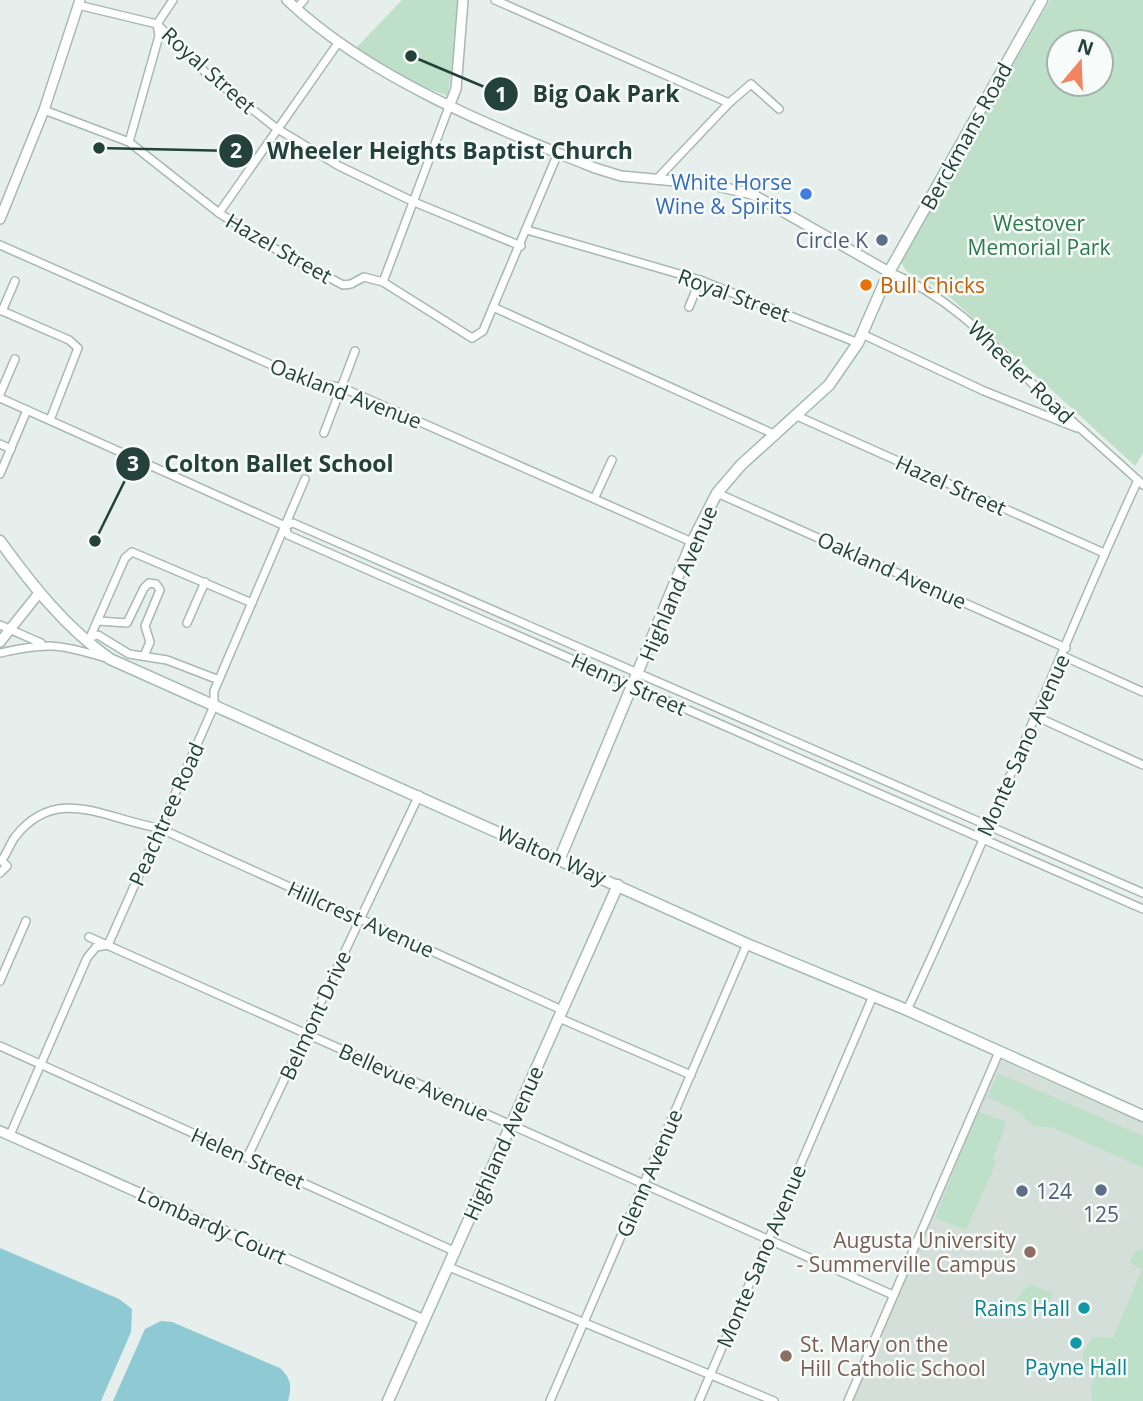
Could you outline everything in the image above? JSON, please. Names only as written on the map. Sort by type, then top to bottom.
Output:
[{"type":"main road","name":"Berckmans Road","points":[[889,272],[1042,0]]},
{"type":"main road","name":"Highland Avenue","points":[[561,858],[692,542],[717,493],[741,465],[829,385],[860,339],[889,272]]},
{"type":"main road","name":"Walton Way","points":[[0,541],[38,593],[110,659],[561,858],[747,944],[907,1010],[1143,1116]]},
{"type":"main road","name":"Highland Avenue","points":[[388,1401],[456,1252],[509,1124],[618,885]]},
{"type":"street","points":[[129,142],[159,36],[157,24],[173,0]]},
{"type":"street","name":"Wheeler Road","points":[[287,0],[338,43],[396,80],[558,153],[621,176],[708,184],[756,196],[889,272],[921,285],[954,307],[1081,430],[1141,482]]},
{"type":"street","points":[[296,9],[304,0]]},
{"type":"street","points":[[463,0],[456,89],[383,282],[472,338],[483,331],[558,153]]},
{"type":"street","points":[[495,0],[729,103]]},
{"type":"street","points":[[0,219],[44,110],[79,3]]},
{"type":"street","name":"Royal Street","points":[[79,3],[157,24],[205,72],[276,128],[339,166],[414,202],[521,246]]},
{"type":"street","points":[[219,213],[338,43]]},
{"type":"street","points":[[656,180],[729,103],[751,84],[779,109]]},
{"type":"street","name":"Hazel Street","points":[[44,110],[129,142],[219,213],[270,246],[343,285],[365,277],[383,282]]},
{"type":"street","name":"Royal Street","points":[[527,230],[701,281],[860,339],[1081,430]]},
{"type":"street","name":"Oakland Avenue","points":[[0,245],[307,381],[343,388],[692,542]]},
{"type":"street","points":[[15,281],[1,311],[69,340],[78,348],[50,420]]},
{"type":"street","points":[[689,307],[701,281]]},
{"type":"street","points":[[493,307],[776,435]]},
{"type":"street","points":[[324,433],[355,352]]},
{"type":"street","points":[[0,396],[15,359]]},
{"type":"street","name":"Henry Street","points":[[0,396],[285,526],[293,523],[1139,891],[1129,903]]},
{"type":"street","points":[[0,474],[27,410]]},
{"type":"street","name":"Hazel Street","points":[[797,416],[1104,553]]},
{"type":"street","points":[[0,444],[11,449]]},
{"type":"street","points":[[594,497],[612,460]]},
{"type":"street","name":"Peachtree Road","points":[[10,1135],[87,957],[96,947],[108,945],[214,706],[214,691],[304,479]]},
{"type":"street","name":"Monte Sano Avenue","points":[[907,1010],[1063,656],[1104,553],[1141,482]]},
{"type":"street","name":"Oakland Avenue","points":[[717,493],[1066,648]]},
{"type":"street","name":"Henry Street","points":[[285,526],[288,535],[1143,909]]},
{"type":"street","points":[[89,640],[125,558],[132,552],[252,603]]},
{"type":"street","points":[[363,568],[369,556]]},
{"type":"street","points":[[187,623],[205,582]]},
{"type":"street","points":[[98,621],[127,623],[144,588],[149,583],[156,584],[160,590],[145,626],[150,642],[144,656]]},
{"type":"street","points":[[0,642],[4,627],[38,593]]},
{"type":"street","points":[[499,627],[504,616]]},
{"type":"street","points":[[4,627],[45,643],[110,659]]},
{"type":"street","points":[[89,640],[98,635],[129,654],[167,660],[219,680]]},
{"type":"street","points":[[0,653],[45,643]]},
{"type":"street","points":[[1063,656],[1143,692]]},
{"type":"street","points":[[1035,716],[1143,765]]},
{"type":"street","points":[[758,741],[763,727]]},
{"type":"street","points":[[821,768],[826,755]]},
{"type":"street","points":[[896,802],[902,788]]},
{"type":"street","name":"Belmont Drive","points":[[247,1158],[419,795]]},
{"type":"street","name":"Hillcrest Avenue","points":[[1,860],[25,826],[38,816],[64,807],[87,809],[132,824],[159,828],[360,919],[691,1075]]},
{"type":"street","points":[[0,873],[7,868],[1,860]]},
{"type":"street","points":[[0,981],[26,921]]},
{"type":"street","name":"Bellevue Avenue","points":[[89,937],[893,1295]]},
{"type":"street","name":"Glenn Avenue","points":[[550,1401],[747,944]]},
{"type":"street","name":"Monte Sano Avenue","points":[[699,1401],[873,996]]},
{"type":"street","name":"Helen Street","points":[[0,1046],[456,1252]]},
{"type":"street","points":[[848,1401],[999,1052]]},
{"type":"street","name":"Lombardy Court","points":[[0,1130],[424,1320]]},
{"type":"street","points":[[449,1267],[774,1401]]},
{"type":"shaded area","name":"Augusta University - Summerville Campus","points":[[1001,1060],[1143,1123],[1143,1401],[852,1401]]},
{"type":"green space","points":[[402,0],[460,0],[448,96],[413,83],[356,48]]},
{"type":"green space","name":"Westover Memorial Park","points":[[1050,0],[1143,0],[1143,453],[1135,466],[941,289],[906,271],[901,262]]},
{"type":"green space","points":[[998,1073],[1143,1136],[1143,1168],[1054,1128],[1033,1126],[1019,1112],[987,1097]]},
{"type":"green space","points":[[978,1111],[1006,1122],[993,1159],[997,1161],[966,1230],[935,1218]]},
{"type":"green space","points":[[1143,1249],[1143,1401],[1092,1401],[1091,1388],[1096,1374],[1084,1363],[1083,1352],[1093,1337],[1113,1338],[1142,1269],[1129,1263],[1135,1251]]},
{"type":"green space","points":[[1030,1284],[1053,1293],[1044,1312],[1016,1299]]},
{"type":"water","points":[[0,1248],[119,1299],[132,1309],[131,1332],[101,1401],[0,1401]]},
{"type":"water","points":[[161,1321],[172,1322],[280,1368],[290,1383],[288,1401],[113,1401],[145,1329]]},
{"type":"place","name":"Big Oak Park","points":[[411,56]]},
{"type":"place","name":"Wheeler Heights Baptist Church","points":[[99,148]]},
{"type":"place","name":"White Horse Wine & Spirits","points":[[806,194]]},
{"type":"place","name":"Circle K","points":[[882,240]]},
{"type":"place","name":"Bull Chicks","points":[[866,285]]},
{"type":"place","name":"Colton Ballet School","points":[[95,541]]},
{"type":"place","name":"125","points":[[1101,1190]]},
{"type":"place","name":"124","points":[[1022,1191]]},
{"type":"place","name":"Augusta University - Summerville Campus","points":[[1030,1252]]},
{"type":"place","name":"Rains Hall","points":[[1084,1308]]},
{"type":"place","name":"Payne Hall","points":[[1076,1343]]},
{"type":"place","name":"St. Mary on the Hill Catholic School","points":[[786,1356]]}]
